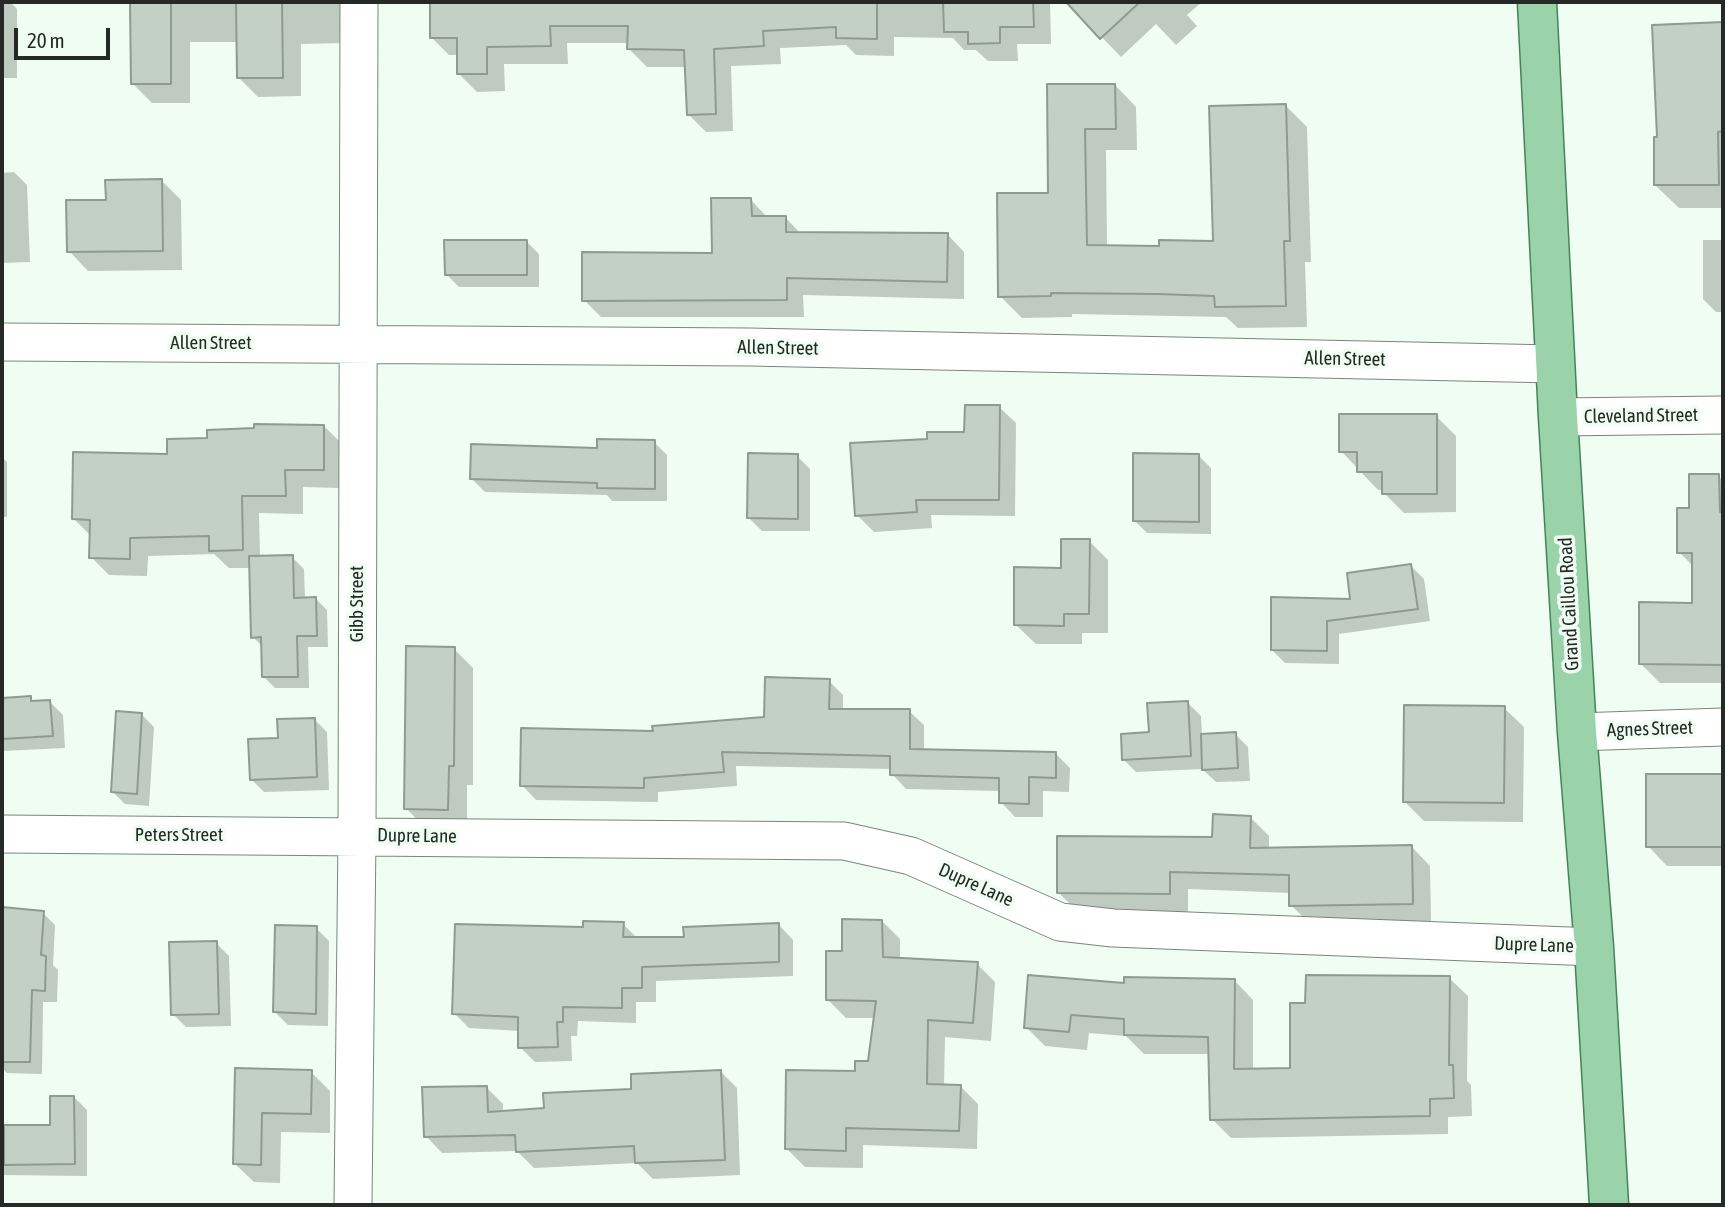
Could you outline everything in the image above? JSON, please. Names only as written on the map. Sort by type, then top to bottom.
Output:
[{"type":"main road","name":"Grand Caillou Road","points":[[1537,2],[1558,417],[1609,1205]]},
{"type":"street","name":"Gibb Street","points":[[353,1205],[359,2]]},
{"type":"street","name":"Allen Street","points":[[2,342],[749,347],[1555,364]]},
{"type":"street","name":"Cleveland Street","points":[[1558,417],[1723,415]]},
{"type":"street","name":"Agnes Street","points":[[1577,732],[1723,727]]},
{"type":"street","name":"Peters Street","points":[[2,834],[356,835]]},
{"type":"street","name":"Dupre Lane","points":[[356,835],[844,841],[911,856],[1060,922],[1113,928],[1594,947]]},
{"type":"building","points":[[130,2],[171,2],[171,84],[131,84]]},
{"type":"building","points":[[236,2],[282,2],[283,78],[237,78]]},
{"type":"building","points":[[430,2],[877,2],[877,39],[836,38],[836,27],[763,31],[764,46],[714,49],[716,114],[687,115],[684,50],[627,49],[628,26],[550,26],[551,46],[487,47],[487,74],[457,74],[457,38],[430,38]]},
{"type":"building","points":[[943,2],[1033,2],[1034,27],[1000,27],[1000,43],[968,44],[968,32],[944,32]]},
{"type":"building","points":[[1066,2],[1140,2],[1100,39]]},
{"type":"building","points":[[1723,22],[1723,131],[1718,132],[1719,185],[1654,185],[1654,137],[1657,137],[1652,25]]},
{"type":"building","points":[[1047,84],[1115,84],[1116,129],[1085,129],[1087,245],[1159,246],[1159,240],[1213,241],[1209,106],[1286,104],[1290,241],[1284,241],[1286,306],[1215,307],[1214,296],[1158,294],[1051,293],[1051,296],[998,297],[997,193],[1048,193]]},
{"type":"building","points":[[162,179],[163,251],[67,252],[66,200],[106,200],[105,180]]},
{"type":"building","points":[[711,198],[751,198],[752,216],[786,216],[786,232],[948,233],[947,282],[787,278],[787,300],[582,301],[582,252],[712,253]]},
{"type":"building","points":[[444,240],[527,240],[527,275],[445,275]]},
{"type":"building","points":[[965,405],[1000,405],[999,500],[916,500],[917,512],[855,516],[850,443],[927,439],[927,432],[964,432]]},
{"type":"building","points":[[1339,414],[1437,414],[1437,494],[1382,494],[1382,472],[1357,472],[1357,452],[1339,452]]},
{"type":"building","points":[[254,424],[324,425],[324,470],[285,470],[286,496],[242,496],[243,550],[209,551],[209,536],[130,538],[130,559],[89,558],[90,520],[72,519],[73,452],[167,454],[167,439],[207,438],[207,430],[254,428]]},
{"type":"building","points":[[597,439],[655,440],[655,489],[597,488],[597,483],[470,479],[471,444],[597,448]]},
{"type":"building","points":[[748,453],[798,454],[798,519],[747,518]]},
{"type":"building","points":[[1133,453],[1199,454],[1199,522],[1133,521]]},
{"type":"building","points":[[1689,474],[1719,474],[1720,512],[1723,512],[1723,665],[1639,664],[1639,602],[1692,603],[1692,553],[1677,553],[1677,508],[1689,508]]},
{"type":"building","points":[[1061,539],[1090,539],[1089,614],[1064,614],[1064,626],[1014,625],[1014,567],[1061,568]]},
{"type":"building","points":[[293,555],[294,598],[316,597],[317,636],[297,636],[298,677],[262,677],[261,637],[251,638],[249,556]]},
{"type":"building","points":[[1411,564],[1418,609],[1327,621],[1327,651],[1271,650],[1271,597],[1350,599],[1347,573]]},
{"type":"building","points":[[406,646],[455,647],[454,766],[449,766],[448,810],[404,809]]},
{"type":"building","points":[[765,677],[830,679],[829,709],[910,709],[910,749],[1056,752],[1056,778],[1029,777],[1029,804],[999,803],[999,778],[890,775],[890,756],[722,752],[724,772],[644,778],[644,788],[520,786],[521,728],[653,731],[652,726],[764,717]]},
{"type":"building","points":[[31,696],[31,701],[50,700],[53,736],[2,739],[2,698]]},
{"type":"building","points":[[1188,701],[1191,756],[1122,760],[1121,734],[1149,732],[1147,703]]},
{"type":"building","points":[[1404,705],[1505,706],[1504,803],[1403,802]]},
{"type":"building","points":[[116,711],[142,713],[137,794],[111,792]]},
{"type":"building","points":[[315,718],[317,777],[250,780],[248,739],[278,738],[277,719]]},
{"type":"building","points":[[1236,732],[1238,768],[1202,770],[1201,734]]},
{"type":"building","points":[[1646,774],[1723,774],[1723,847],[1646,847]]},
{"type":"building","points":[[1213,814],[1251,816],[1250,848],[1412,845],[1413,904],[1289,906],[1289,875],[1170,872],[1170,894],[1057,893],[1057,836],[1212,837]]},
{"type":"building","points":[[2,907],[44,911],[41,955],[46,956],[45,991],[32,990],[30,1062],[2,1062]]},
{"type":"building","points":[[842,919],[882,920],[883,957],[978,962],[973,1023],[928,1020],[927,1084],[961,1085],[959,1131],[846,1128],[846,1151],[785,1149],[786,1070],[855,1071],[855,1061],[868,1061],[876,1001],[826,1000],[826,951],[842,951]]},
{"type":"building","points":[[583,921],[624,922],[623,937],[684,937],[683,927],[779,923],[779,962],[642,967],[642,988],[622,988],[622,1008],[563,1007],[563,1022],[557,1022],[558,1047],[518,1048],[518,1017],[452,1014],[455,924],[583,927]]},
{"type":"building","points":[[275,925],[317,926],[316,1014],[273,1012]]},
{"type":"building","points":[[217,941],[219,1014],[171,1015],[169,942]]},
{"type":"building","points":[[1028,975],[1124,983],[1124,977],[1235,979],[1234,1069],[1290,1068],[1290,1003],[1305,1003],[1306,975],[1450,976],[1449,1065],[1453,1065],[1454,1098],[1430,1099],[1430,1116],[1210,1120],[1208,1037],[1124,1035],[1124,1019],[1071,1015],[1069,1032],[1024,1028]]},
{"type":"building","points":[[235,1068],[312,1070],[311,1114],[262,1113],[261,1165],[233,1164]]},
{"type":"building","points":[[721,1070],[725,1160],[635,1163],[634,1146],[516,1152],[515,1135],[424,1137],[422,1087],[487,1086],[488,1112],[544,1108],[543,1093],[631,1089],[631,1074]]},
{"type":"building","points":[[50,1096],[74,1096],[75,1164],[4,1165],[4,1125],[50,1125]]}]
